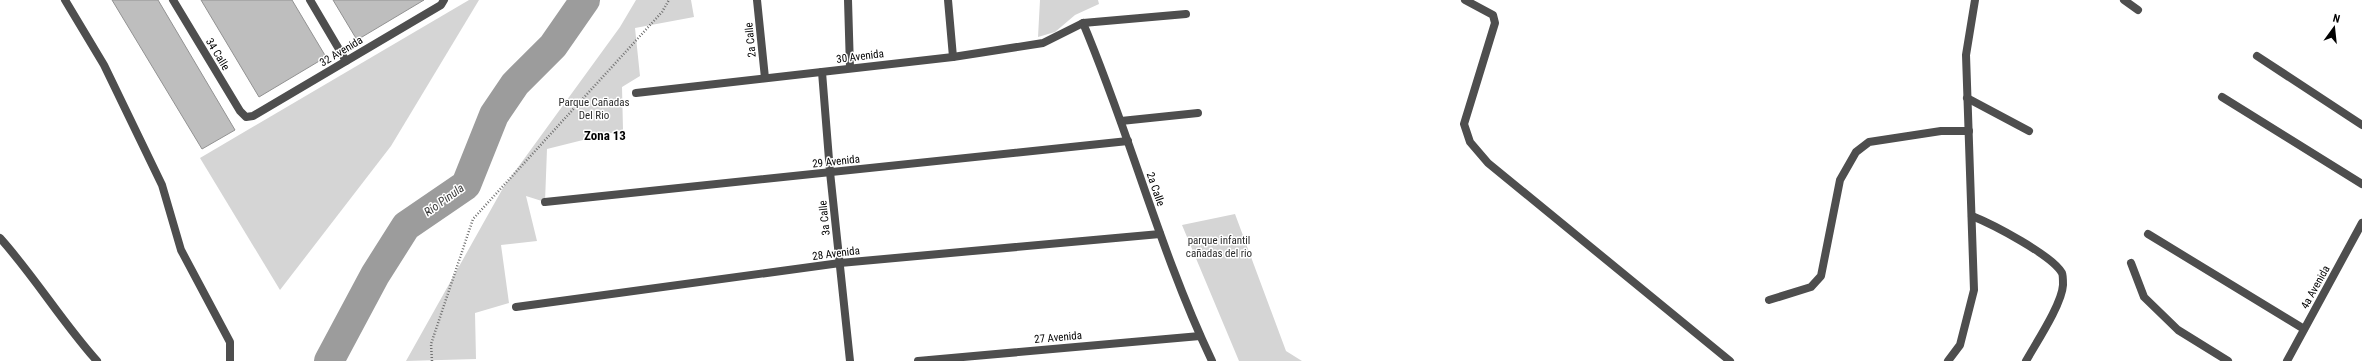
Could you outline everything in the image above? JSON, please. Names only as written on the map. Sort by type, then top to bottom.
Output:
[{"type":"street","points":[[66,0],[104,65],[162,185],[181,250],[230,342],[230,361]]},
{"type":"street","name":"34 Calle","points":[[173,0],[240,111],[246,117]]},
{"type":"street","points":[[310,0],[346,61]]},
{"type":"street","name":"2a Calle","points":[[757,0],[765,78]]},
{"type":"street","points":[[848,0],[850,68]]},
{"type":"street","points":[[948,0],[952,56]]},
{"type":"street","points":[[1465,0],[1492,16],[1495,23],[1477,83],[1466,110],[1464,124],[1470,142],[1488,163],[1730,361]]},
{"type":"street","points":[[1948,361],[1960,345],[1974,290],[1966,55],[1975,0]]},
{"type":"street","points":[[2124,0],[2138,10]]},
{"type":"street","name":"32 Avenida","points":[[246,117],[253,116],[441,2]]},
{"type":"street","points":[[1083,23],[1186,14]]},
{"type":"street","name":"2a Calle","points":[[1083,23],[1109,83],[1160,234],[1200,336],[1212,361]]},
{"type":"street","name":"30 Avenida","points":[[636,93],[952,56],[1043,42],[1083,23]]},
{"type":"street","points":[[2257,56],[2362,125]]},
{"type":"street","name":"3a Calle","points":[[822,72],[830,172],[850,361]]},
{"type":"street","points":[[2222,97],[2362,184]]},
{"type":"street","points":[[1967,98],[2029,131]]},
{"type":"street","points":[[1121,120],[1198,113]]},
{"type":"street","points":[[1769,300],[1811,287],[1821,276],[1840,180],[1856,152],[1869,142],[1941,131],[1969,131]]},
{"type":"street","name":"29 Avenida","points":[[545,202],[1128,141]]},
{"type":"street","points":[[1972,216],[1991,224],[2051,261],[2062,274],[2063,285],[2060,299],[2026,361]]},
{"type":"street","name":"4a Avenida","points":[[2287,361],[2362,223]]},
{"type":"street","name":"28 Avenida","points":[[516,307],[840,263],[1160,234]]},
{"type":"street","points":[[2148,234],[2304,329]]},
{"type":"street","points":[[0,238],[22,263],[78,340],[97,361]]},
{"type":"street","points":[[2131,263],[2144,297],[2178,330],[2228,361]]},
{"type":"street","name":"27 Avenida","points":[[918,361],[1200,336]]},
{"type":"path","points":[[432,361],[431,344],[473,219],[662,12],[669,0]]},
{"type":"green space","points":[[469,0],[479,0],[391,146],[280,290],[200,158]]},
{"type":"green space","name":"Parque Cañadas Del Rio","points":[[636,0],[691,0],[694,17],[635,28],[640,76],[622,87],[623,130],[547,149],[545,202],[526,196],[537,241],[501,245],[509,303],[475,313],[476,359],[406,361],[503,188],[620,27]]},
{"type":"green space","points":[[1040,0],[1098,0],[1099,4],[1075,15],[1055,32],[1038,37]]},
{"type":"green space","name":"parque infantil cañadas del rio","points":[[1235,214],[1286,351],[1302,361],[1239,361],[1182,225]]},
{"type":"building","points":[[112,0],[158,0],[235,130],[202,149]]},
{"type":"building","points":[[201,0],[292,0],[326,57],[259,97]]},
{"type":"building","points":[[333,0],[424,0],[357,40]]},
{"type":"waterway","name":"Río Pinula","points":[[329,361],[375,275],[406,226],[466,185],[494,115],[515,84],[553,46],[585,0]]},
{"type":"district","name":"Zona 13","points":[[605,135]]}]
